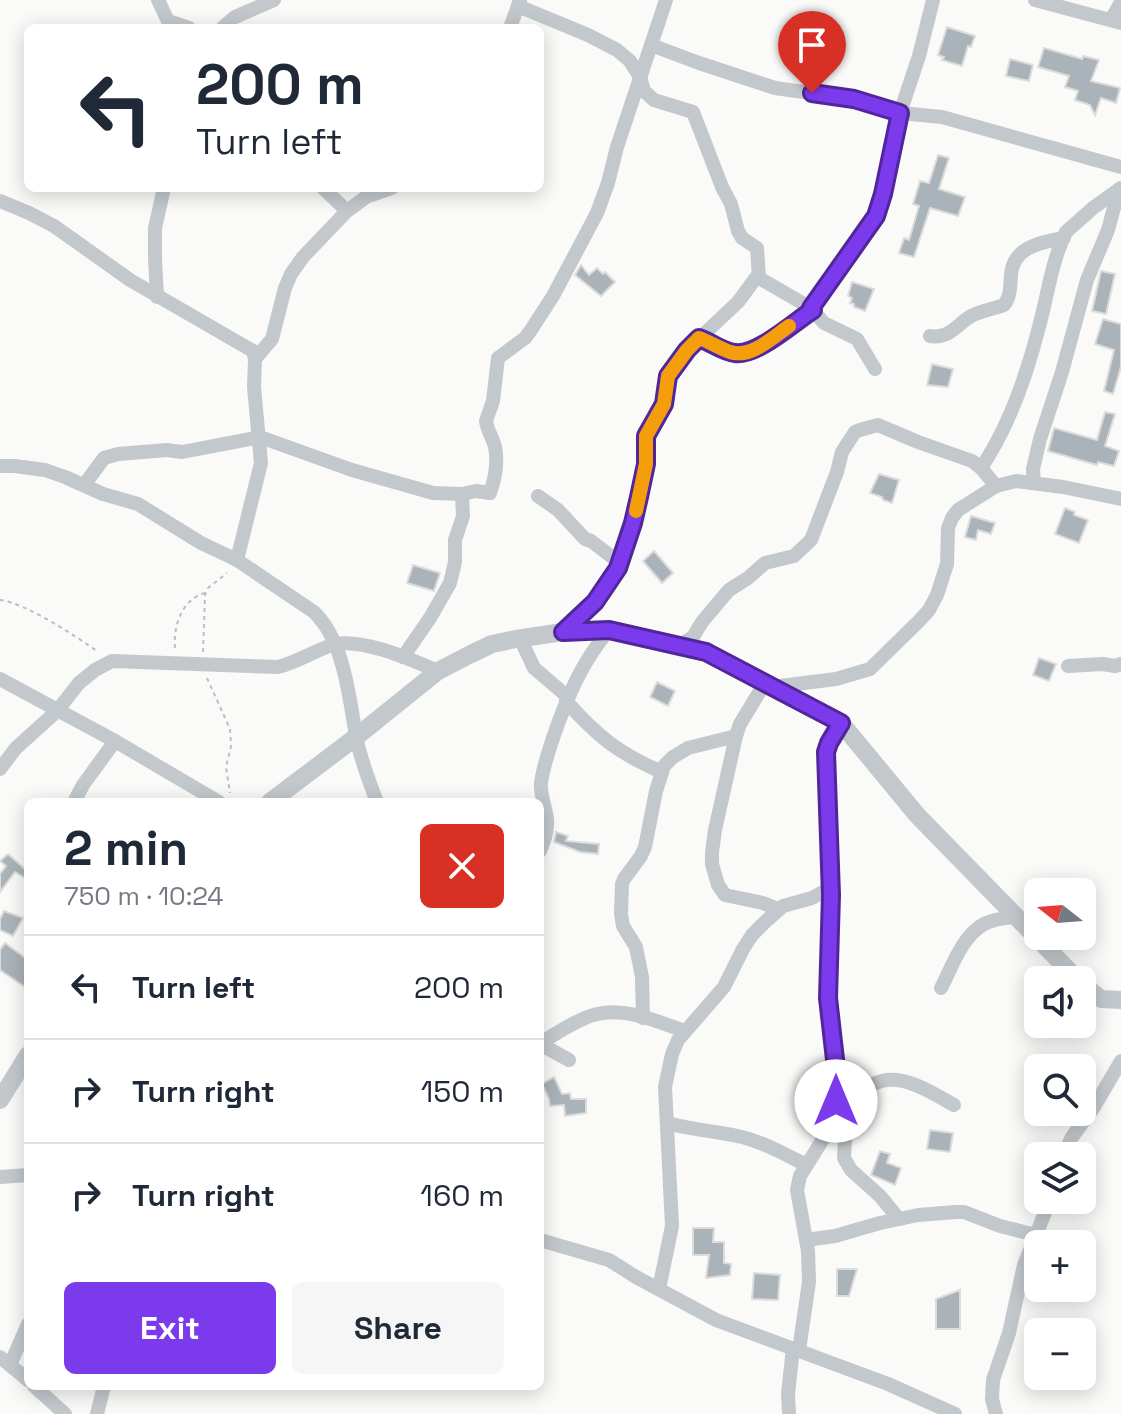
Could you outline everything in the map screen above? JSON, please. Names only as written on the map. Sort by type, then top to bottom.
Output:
[{"type":"street","points":[[158,0],[168,21],[177,24]]},
{"type":"street","points":[[227,24],[235,17],[274,0]]},
{"type":"street","points":[[84,485],[104,458],[118,454],[167,450],[182,452],[260,437],[386,481],[433,493],[491,492],[496,473],[495,452],[486,421],[493,401],[498,358],[531,330],[553,296],[597,213],[666,0]]},
{"type":"street","points":[[699,338],[734,353],[747,352],[762,345],[812,309],[876,216],[900,113],[933,0]]},
{"type":"street","points":[[1035,0],[1116,22],[1121,2]]},
{"type":"street","points":[[511,24],[518,2],[588,35],[617,50],[630,61],[649,97],[695,114],[731,204],[738,231],[758,250],[758,275],[761,280],[812,309],[824,323],[857,339],[875,369]]},
{"type":"street","points":[[651,45],[775,88],[854,99],[900,113],[942,117],[1121,167]]},
{"type":"street","points":[[981,468],[1006,423],[1024,376],[1059,247],[1077,221],[1120,189]]},
{"type":"street","points":[[1034,483],[1033,469],[1040,439],[1087,280],[1105,239],[1120,189]]},
{"type":"street","points":[[157,297],[155,228],[163,192]]},
{"type":"street","points":[[327,192],[347,211]]},
{"type":"street","points":[[255,359],[272,339],[285,288],[303,257],[347,211],[366,197],[380,192]]},
{"type":"street","points":[[0,201],[54,226],[157,297],[251,349],[255,359],[254,387],[261,463],[240,562]]},
{"type":"street","points":[[930,336],[947,335],[974,314],[1004,305],[1009,296],[1014,261],[1021,253],[1031,246],[1064,238]]},
{"type":"street","points":[[563,632],[595,602],[620,563],[646,464],[646,436],[664,404],[668,376],[687,350],[738,302],[758,275]]},
{"type":"street","points":[[679,646],[693,637],[729,590],[765,563],[794,556],[811,540],[842,452],[855,432],[878,425],[972,461],[996,486]]},
{"type":"street","points":[[0,466],[45,470],[103,494],[138,504],[201,543],[240,562],[314,612],[336,644],[356,737],[376,798]]},
{"type":"street","points":[[778,909],[725,895],[714,872],[712,852],[740,724],[768,685],[836,679],[870,669],[919,621],[933,602],[947,564],[948,528],[952,518],[967,503],[996,486],[1016,481],[1077,489],[1121,499]]},
{"type":"street","points":[[403,657],[450,583],[455,540],[463,516],[462,494]]},
{"type":"street","points":[[538,496],[558,510],[585,539],[620,563]]},
{"type":"street","points":[[543,798],[541,785],[548,755],[567,699],[591,651],[609,630]]},
{"type":"street","points":[[275,798],[438,671],[492,644],[563,632],[609,630],[706,652],[841,723],[917,815],[1064,966]]},
{"type":"street","points":[[520,638],[534,668],[567,699],[589,726],[622,753],[662,772]]},
{"type":"street","points":[[0,769],[16,748],[57,711],[88,675],[112,661],[278,667],[336,644],[365,646],[438,671]]},
{"type":"street","points":[[1068,666],[1121,664]]},
{"type":"street","points":[[0,679],[212,798]]},
{"type":"street","points":[[789,1414],[788,1394],[809,1282],[806,1240],[797,1190],[800,1176],[828,1131],[836,1101],[837,1077],[828,998],[830,888],[826,752],[841,723]]},
{"type":"street","points":[[643,1018],[644,996],[639,958],[623,926],[620,891],[624,879],[645,847],[664,766],[688,748],[736,736]]},
{"type":"street","points":[[76,798],[115,741]]},
{"type":"street","points":[[544,802],[547,820],[544,840]]},
{"type":"street","points":[[659,1289],[672,1226],[665,1087],[668,1066],[678,1040],[724,987],[752,935],[778,909],[812,898],[830,888]]},
{"type":"street","points":[[941,988],[963,946],[976,929],[997,919],[1015,917]]},
{"type":"street","points":[[1096,995],[1101,999],[1121,1000]]},
{"type":"street","points":[[544,1042],[596,1014],[627,1014],[685,1031]]},
{"type":"street","points":[[544,1046],[569,1060]]},
{"type":"street","points":[[0,1100],[24,1061]]},
{"type":"street","points":[[1070,1142],[1117,1074],[1121,1061]]},
{"type":"street","points":[[836,1101],[880,1081],[891,1080],[915,1086],[954,1105]]},
{"type":"street","points":[[853,1094],[856,1106],[845,1140],[844,1158],[851,1170],[880,1196],[899,1219]]},
{"type":"street","points":[[667,1123],[751,1140],[806,1165]]},
{"type":"street","points":[[0,1177],[24,1175]]},
{"type":"street","points":[[806,1240],[944,1212],[964,1212],[1024,1232]]},
{"type":"street","points":[[544,1241],[609,1260],[716,1320],[888,1384],[955,1414]]},
{"type":"street","points":[[996,1414],[992,1399],[993,1380],[1009,1333],[1024,1265]]},
{"type":"street","points":[[24,1330],[5,1361],[24,1377]]},
{"type":"street","points":[[38,1390],[65,1414]]},
{"type":"street","points":[[97,1414],[103,1390]]},
{"type":"path","points":[[161,663],[173,651],[174,634],[187,602],[205,593],[240,562]]},
{"type":"path","points":[[205,593],[203,665],[230,729],[231,746],[226,767],[230,798]]},
{"type":"path","points":[[0,600],[10,601],[74,635],[112,661]]},
{"type":"building","points":[[947,27],[975,36],[971,47],[968,46],[962,66],[942,60],[944,57],[938,55]]},
{"type":"building","points":[[1044,48],[1082,59],[1083,56],[1099,60],[1091,81],[1120,88],[1116,103],[1101,98],[1095,115],[1090,105],[1075,100],[1078,91],[1065,87],[1069,76],[1038,67]]},
{"type":"building","points":[[1010,59],[1033,65],[1029,81],[1006,76]]},
{"type":"building","points":[[938,155],[949,158],[939,189],[965,197],[958,216],[930,208],[914,257],[899,253],[904,238],[909,240],[919,206],[913,204],[920,181],[929,183]]},
{"type":"building","points":[[581,265],[589,275],[597,268],[615,282],[601,296],[575,275]]},
{"type":"building","points":[[1101,271],[1115,274],[1106,314],[1092,311]]},
{"type":"building","points":[[852,282],[874,289],[865,311],[850,303],[852,298],[848,296]]},
{"type":"building","points":[[1103,319],[1121,324],[1121,367],[1113,394],[1104,391],[1114,350],[1095,344]]},
{"type":"building","points":[[932,364],[953,369],[948,387],[927,385]]},
{"type":"building","points":[[1105,412],[1115,414],[1105,446],[1119,451],[1114,466],[1098,462],[1097,465],[1048,451],[1054,428],[1097,440]]},
{"type":"building","points":[[879,474],[899,480],[892,503],[870,493]]},
{"type":"building","points":[[1065,508],[1088,520],[1079,543],[1055,534]]},
{"type":"building","points":[[971,516],[995,523],[991,534],[978,530],[976,540],[965,537]]},
{"type":"building","points":[[654,551],[673,573],[662,583],[643,561]]},
{"type":"building","points":[[413,565],[440,573],[434,591],[407,583]]},
{"type":"building","points":[[1039,658],[1056,664],[1049,681],[1033,675]]},
{"type":"building","points":[[657,682],[675,691],[668,706],[650,697]]},
{"type":"building","points":[[556,832],[568,836],[566,841],[599,844],[598,854],[580,852],[554,842]]},
{"type":"building","points":[[8,854],[24,868],[24,877],[15,872],[0,892],[0,874],[6,866],[0,861]]},
{"type":"building","points":[[4,911],[23,918],[13,936],[0,930]]},
{"type":"building","points":[[5,943],[24,957],[24,986],[0,970],[0,950]]},
{"type":"building","points":[[554,1077],[562,1094],[570,1093],[571,1099],[586,1099],[586,1113],[565,1116],[564,1105],[550,1106],[544,1083]]},
{"type":"building","points":[[930,1130],[953,1133],[950,1152],[927,1149]]},
{"type":"building","points":[[880,1151],[890,1154],[887,1163],[901,1168],[895,1185],[871,1175]]},
{"type":"building","points":[[693,1228],[714,1228],[713,1242],[724,1242],[724,1263],[731,1264],[730,1275],[706,1278],[709,1255],[693,1255]]},
{"type":"building","points":[[837,1269],[857,1269],[849,1296],[837,1296]]},
{"type":"building","points":[[754,1273],[780,1275],[778,1300],[752,1299]]},
{"type":"building","points":[[960,1290],[960,1329],[936,1329],[936,1299]]},
{"type":"slow traffic","points":[[636,511],[646,464],[646,436],[662,411],[668,376],[687,350],[699,338],[734,353],[747,352],[789,326]]},
{"type":"route","points":[[812,93],[854,99],[900,113],[876,216],[811,308],[813,310],[747,352],[734,353],[699,338],[687,350],[668,376],[662,411],[646,436],[646,464],[621,560],[595,602],[563,632],[609,630],[706,652],[841,723],[826,752],[831,895],[828,998],[837,1077],[836,1101]]}]
